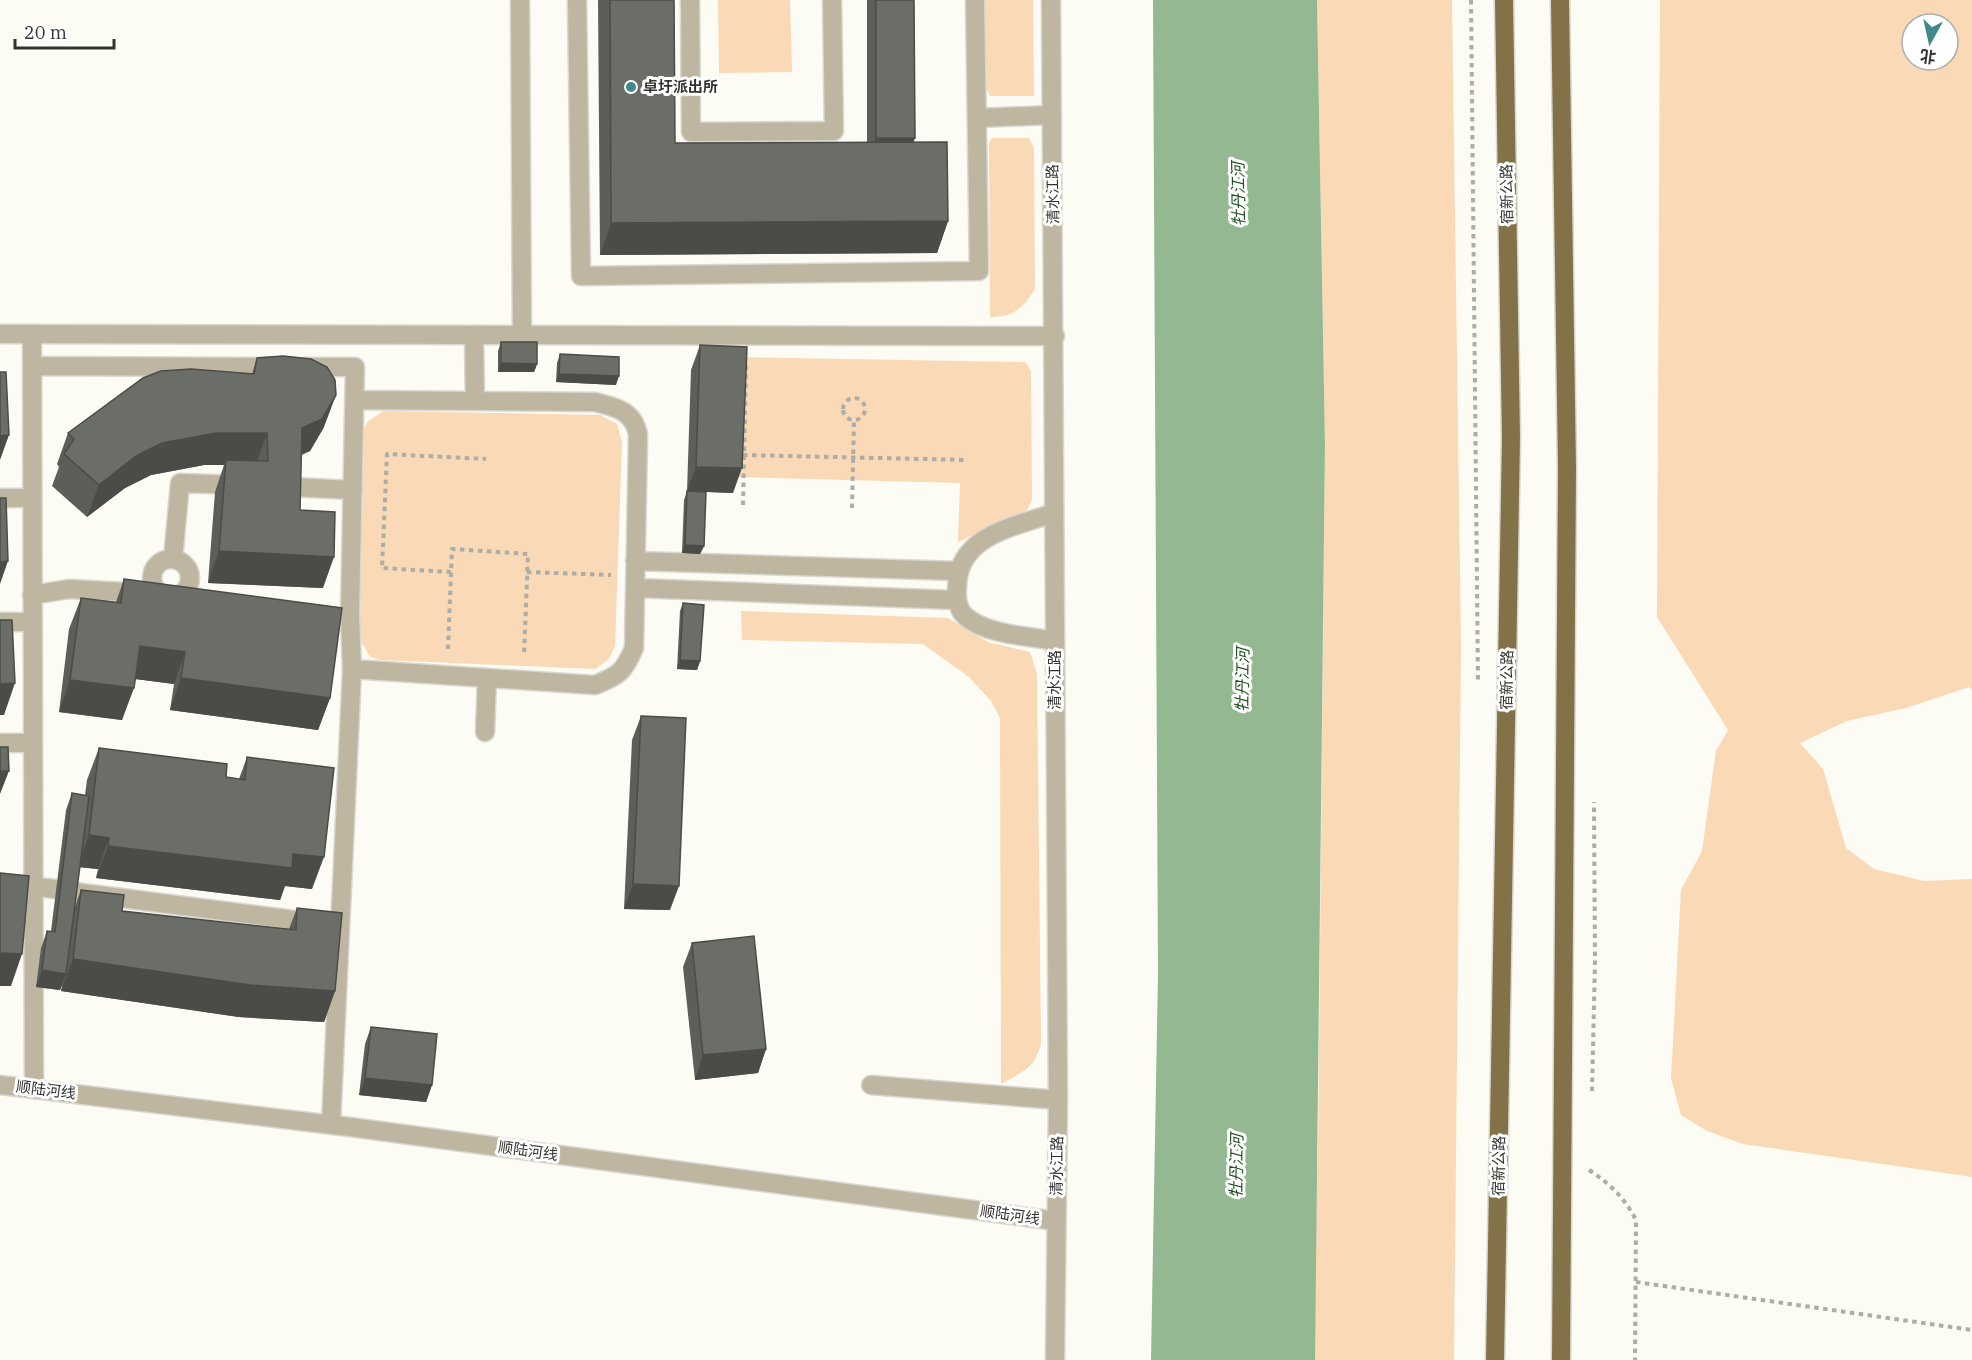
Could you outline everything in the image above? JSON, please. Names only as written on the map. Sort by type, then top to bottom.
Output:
[{"type":"highway","name":"宿新公路","points":[[1495,1360],[1511,438],[1504,0]]},
{"type":"highway","points":[[1560,0],[1567,468],[1561,1360]]},
{"type":"street","points":[[520,0],[522,335]]},
{"type":"street","points":[[577,0],[581,276],[979,271],[975,0]]},
{"type":"street","points":[[690,0],[691,132],[834,131],[832,0]]},
{"type":"street","name":"清水江路","points":[[1051,0],[1055,336],[1058,1100],[1055,1360]]},
{"type":"street","points":[[977,118],[1052,116]]},
{"type":"street","points":[[0,334],[1055,336]]},
{"type":"street","points":[[32,334],[34,1089]]},
{"type":"street","points":[[474,335],[475,401]]},
{"type":"street","points":[[32,366],[355,367],[350,615],[352,669],[331,1125]]},
{"type":"street","points":[[352,669],[595,685],[616,677],[627,667],[634,648],[638,435],[636,426],[624,410],[595,402],[355,400]]},
{"type":"street","points":[[173,559],[180,483],[256,486]]},
{"type":"street","points":[[291,487],[353,490]]},
{"type":"street","points":[[0,498],[32,498]]},
{"type":"street","points":[[1054,513],[985,538],[964,557],[957,571],[956,600],[965,616],[988,628],[1055,641]]},
{"type":"street","points":[[156,589],[153,572],[161,562],[173,559],[184,563],[190,574],[185,591]]},
{"type":"street","points":[[635,575],[695,565],[957,571]]},
{"type":"street","points":[[635,575],[956,600]]},
{"type":"street","points":[[32,595],[69,589],[126,592],[156,589],[170,596],[185,591],[203,598]]},
{"type":"street","points":[[327,613],[350,615]]},
{"type":"street","points":[[0,622],[32,622]]},
{"type":"street","points":[[485,732],[487,678]]},
{"type":"street","points":[[0,743],[32,743]]},
{"type":"street","points":[[0,884],[55,889]]},
{"type":"street","points":[[74,892],[340,926]]},
{"type":"street","name":"顺陆河线","points":[[0,1085],[331,1125],[1056,1221]]},
{"type":"street","points":[[871,1085],[1058,1100]]},
{"type":"path","points":[[1471,0],[1478,684]]},
{"type":"path","points":[[742,505],[746,363]]},
{"type":"path","points":[[855,398],[865,407],[864,414],[854,420],[848,418],[843,409],[846,402],[855,398]]},
{"type":"path","points":[[852,508],[854,420]]},
{"type":"path","points":[[451,572],[382,568],[387,454],[486,459]]},
{"type":"path","points":[[744,455],[968,460]]},
{"type":"path","points":[[447,675],[452,549],[528,554],[523,680]]},
{"type":"path","points":[[527,572],[635,575]]},
{"type":"path","points":[[1589,1170],[1626,1200],[1636,1220],[1635,1360]]},
{"type":"path","points":[[1636,1282],[1972,1330]]},
{"type":"shaded area","points":[[718,0],[790,0],[792,72],[719,73]]},
{"type":"shaded area","points":[[985,0],[1033,0],[1034,96],[990,96],[986,88]]},
{"type":"shaded area","points":[[1317,0],[1452,0],[1461,647],[1454,1360],[1310,1360],[1318,1150],[1325,445]]},
{"type":"shaded area","points":[[1660,0],[1972,0],[1972,690],[1969,687],[1906,708],[1847,721],[1800,743],[1823,769],[1846,848],[1874,869],[1924,881],[1972,879],[1972,1177],[1743,1144],[1707,1131],[1681,1115],[1671,1079],[1681,890],[1702,851],[1716,751],[1728,730],[1657,617]]},
{"type":"shaded area","points":[[992,138],[1029,138],[1034,148],[1035,289],[1021,307],[998,317],[990,317],[989,144]]},
{"type":"shaded area","points":[[738,357],[1025,362],[1031,371],[1032,499],[1028,509],[958,542],[960,483],[734,477]]},
{"type":"shaded area","points":[[384,411],[600,415],[617,424],[622,442],[615,646],[609,659],[595,669],[381,660],[370,657],[362,643],[360,633],[364,429],[368,421]]},
{"type":"shaded area","points":[[741,611],[948,618],[988,642],[1030,652],[1037,674],[1041,1043],[1032,1064],[1022,1072],[1001,1084],[1000,718],[991,701],[969,677],[923,644],[742,640]]},
{"type":"water","name":"牡丹江河","points":[[1153,0],[1317,0],[1325,445],[1315,1360],[1151,1360],[1158,973]]},
{"type":"building","name":"卓圩派出所","points":[[610,0],[674,0],[675,143],[947,142],[948,221],[611,223]]},
{"type":"building","points":[[876,0],[914,0],[915,138],[876,138]]},
{"type":"building","points":[[501,342],[537,342],[537,364],[501,363]]},
{"type":"building","points":[[700,345],[747,347],[742,468],[696,467]]},
{"type":"building","points":[[560,354],[619,357],[619,376],[559,374]]},
{"type":"building","points":[[283,356],[311,359],[327,367],[335,380],[336,395],[322,419],[302,428],[300,510],[335,512],[334,557],[219,551],[226,460],[268,461],[267,433],[216,433],[162,443],[136,456],[99,485],[64,454],[74,439],[68,433],[143,378],[161,371],[191,369],[254,374],[257,358]]},
{"type":"building","points":[[0,372],[6,372],[9,435],[0,436]]},
{"type":"building","points":[[687,491],[706,492],[704,546],[685,545]]},
{"type":"building","points":[[0,498],[6,498],[8,561],[0,562]]},
{"type":"building","points":[[124,579],[342,608],[330,698],[181,678],[185,652],[140,646],[134,688],[70,680],[81,598],[121,603]]},
{"type":"building","points":[[683,603],[704,605],[700,661],[680,660]]},
{"type":"building","points":[[0,620],[12,620],[15,683],[0,684]]},
{"type":"building","points":[[641,716],[686,718],[679,886],[633,884]]},
{"type":"building","points":[[0,747],[8,747],[9,771],[0,771]]},
{"type":"building","points":[[99,748],[227,764],[226,777],[245,780],[247,757],[334,768],[324,857],[293,854],[292,868],[108,846],[109,838],[89,835]]},
{"type":"building","points":[[72,793],[89,796],[66,974],[42,970],[47,931],[55,932]]},
{"type":"building","points":[[0,873],[29,876],[22,954],[0,953]]},
{"type":"building","points":[[81,890],[124,895],[122,911],[296,930],[297,908],[342,913],[335,991],[250,985],[73,959]]},
{"type":"building","points":[[754,936],[766,1049],[703,1055],[692,943]]},
{"type":"building","points":[[371,1027],[437,1034],[432,1085],[365,1078]]},
{"type":"place","name":"卓圩派出所","points":[[631,87]]}]
